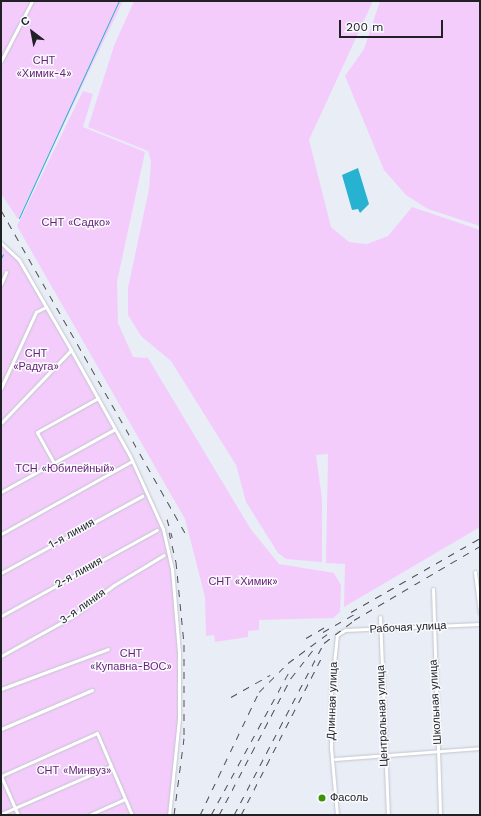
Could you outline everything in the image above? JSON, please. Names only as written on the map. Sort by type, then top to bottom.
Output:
[{"type":"street","points":[[1,61],[32,1]]},
{"type":"street","points":[[1,243],[19,260],[71,350],[132,461],[163,528],[172,569],[180,653],[179,719],[169,815]]},
{"type":"street","points":[[1,284],[6,272]]},
{"type":"street","points":[[1,388],[36,312],[46,307]]},
{"type":"street","points":[[1,423],[71,350]]},
{"type":"street","points":[[54,463],[37,432],[98,398]]},
{"type":"street","points":[[1,492],[115,429]]},
{"type":"street","points":[[1,534],[132,461]]},
{"type":"street","name":"1-я линия","points":[[1,573],[142,496]]},
{"type":"street","name":"2-я линия","points":[[1,616],[157,530]]},
{"type":"street","name":"3-я линия","points":[[1,656],[74,616],[164,555]]},
{"type":"street","points":[[476,572],[480,613]]},
{"type":"street","name":"Школьная улица","points":[[433,589],[440,815]]},
{"type":"street","name":"Центральная улица","points":[[380,617],[384,756],[388,815]]},
{"type":"street","name":"Рабочая улица","points":[[337,635],[345,630],[380,630],[480,624]]},
{"type":"street","name":"Длинная улица","points":[[337,635],[331,692],[331,748],[335,759],[337,815]]},
{"type":"street","points":[[1,689],[108,649]]},
{"type":"street","points":[[1,729],[92,690]]},
{"type":"street","points":[[18,815],[1,776],[97,733],[132,815]]},
{"type":"street","points":[[335,759],[480,748]]},
{"type":"street","points":[[1,814],[111,766]]},
{"type":"street","points":[[89,815],[125,799]]},
{"type":"street","points":[[332,807],[337,807]]},
{"type":"green space","name":"СНТ «Химик-4»","points":[[1,1],[123,1],[18,219],[1,194]]},
{"type":"green space","points":[[134,1],[373,1],[309,140],[331,227],[349,242],[367,244],[388,236],[412,207],[480,230],[480,527],[344,607],[345,564],[326,563],[328,454],[316,455],[322,499],[322,562],[286,559],[278,553],[246,502],[236,465],[171,361],[141,336],[128,315],[128,288],[149,189],[151,161],[148,151],[88,127],[114,46]]},
{"type":"green space","points":[[380,1],[480,1],[480,226],[428,209],[406,195],[384,170],[345,76],[364,49]]},
{"type":"green space","points":[[83,91],[93,94],[83,127],[145,152],[117,282],[118,323],[133,357],[148,358],[250,528],[279,564],[334,573],[341,585],[340,612],[333,618],[259,620],[259,630],[248,631],[248,637],[215,642],[214,635],[206,636],[205,597],[185,519],[17,226]]},
{"type":"green space","points":[[1,243],[19,260],[130,456],[163,529],[169,552],[179,653],[179,719],[169,815],[1,815]]},
{"type":"water","points":[[358,168],[369,204],[360,213],[358,209],[352,210],[342,175]]},
{"type":"waterway","points":[[19,218],[119,1]]},
{"type":"waterway","points":[[1,258],[3,254]]},
{"type":"railway","points":[[1,210],[185,533]]},
{"type":"railway","points":[[167,519],[172,537]]},
{"type":"railway","points":[[169,532],[176,562],[184,644],[184,738],[174,815]]},
{"type":"railway","points":[[351,612],[480,538]]},
{"type":"railway","points":[[234,815],[324,643],[354,620],[480,546]]},
{"type":"railway","points":[[323,632],[358,612]]},
{"type":"railway","points":[[306,638],[327,626]]},
{"type":"railway","points":[[200,815],[259,692],[288,663],[330,632]]},
{"type":"railway","points":[[219,815],[291,678],[316,646]]},
{"type":"railway","points":[[241,815],[322,657]]},
{"type":"railway","points":[[211,815],[291,668]]},
{"type":"railway","points":[[231,697],[270,675]]},
{"type":"place","name":"Фасоль","points":[[322,798]]},
{"type":"park label","name":"СНТ «Садко»","points":[[76,223]]},
{"type":"park label","name":"СНТ «Радуга»","points":[[36,361]]},
{"type":"park label","name":"ТСН «Юбилейный»","points":[[65,469]]},
{"type":"park label","name":"СНТ «Химик»","points":[[243,582]]},
{"type":"park label","name":"СНТ «Купавна-ВОС»","points":[[131,661]]},
{"type":"park label","name":"СНТ «Минвуз»","points":[[74,771]]}]
